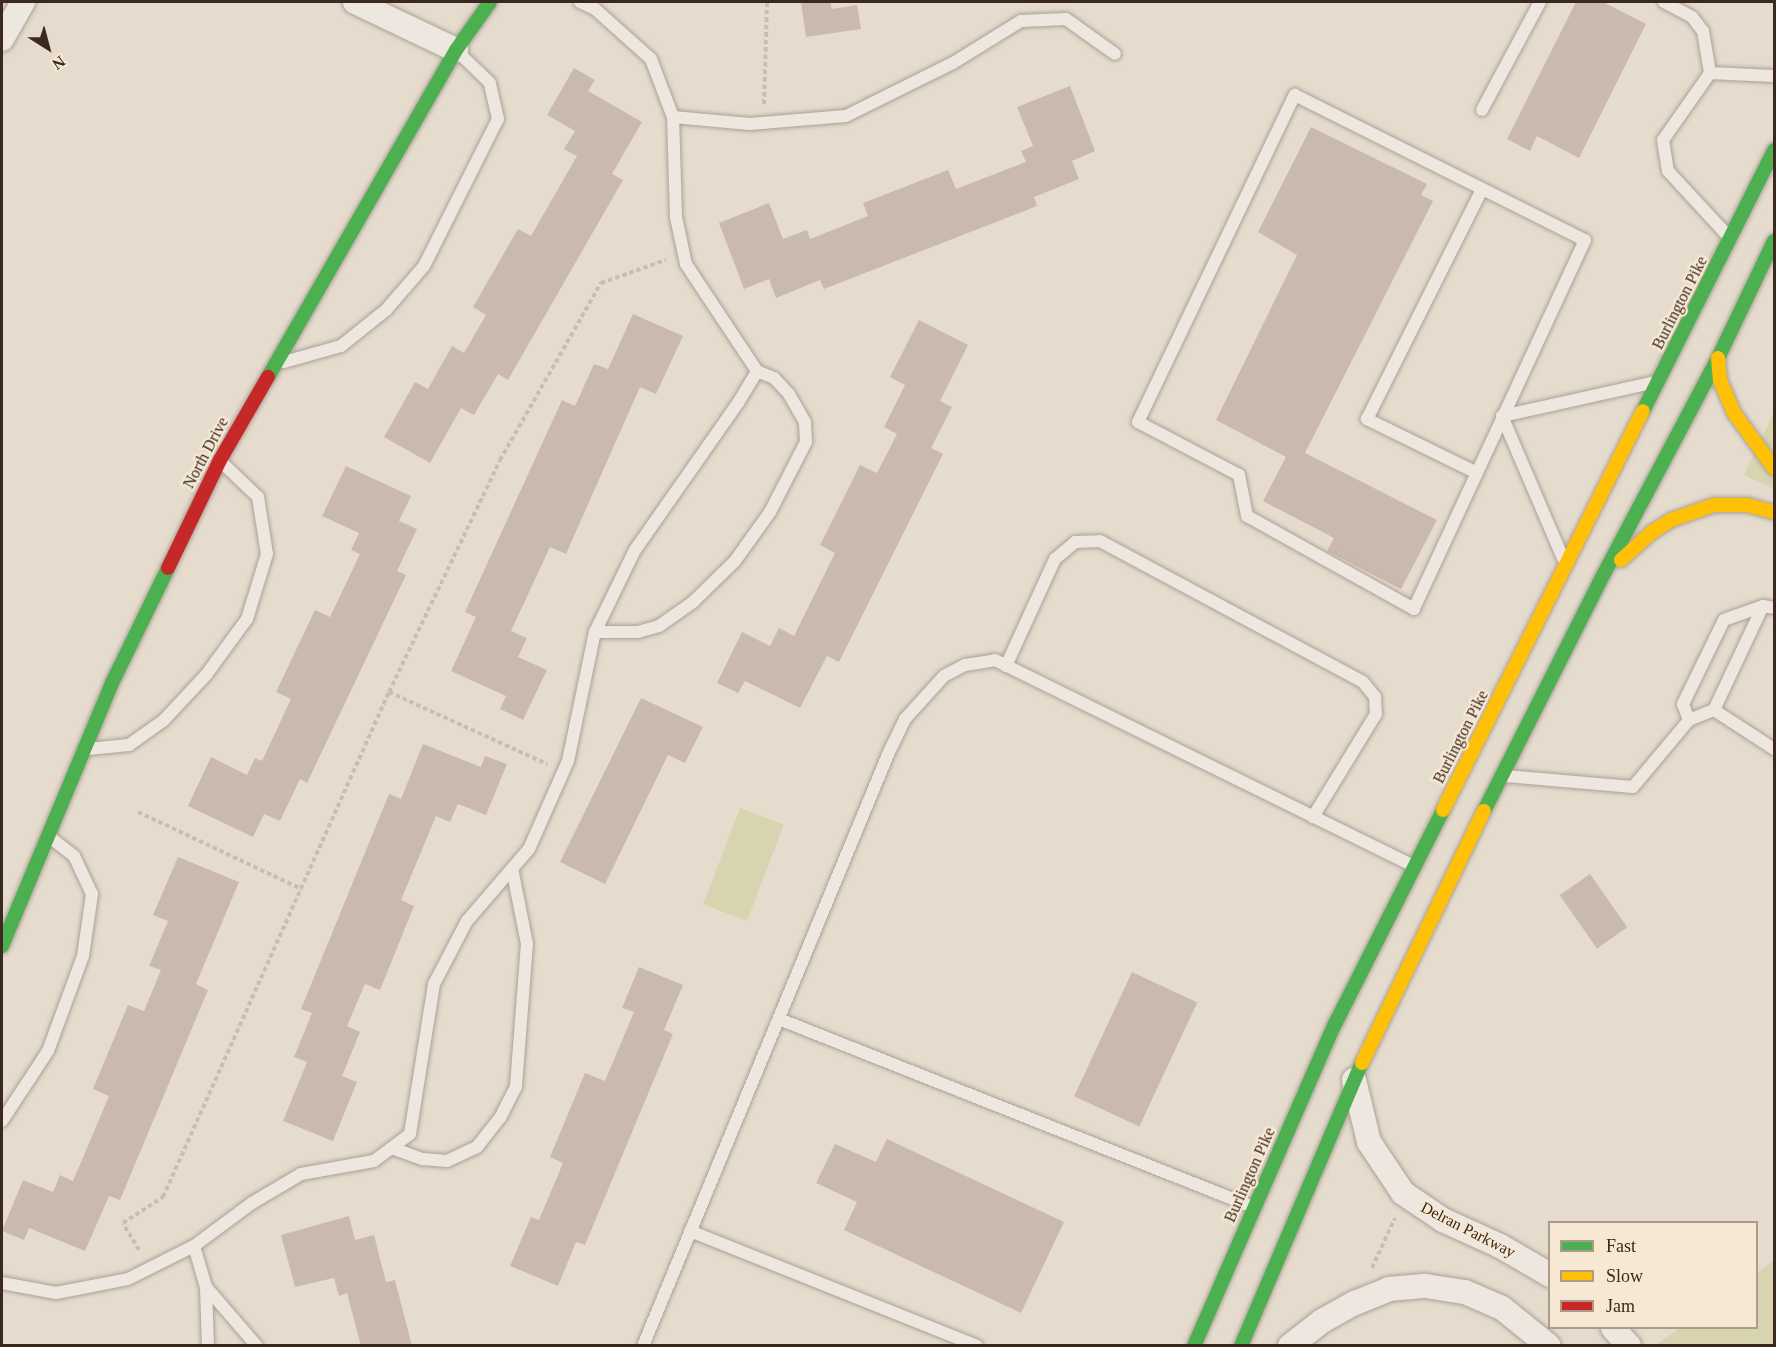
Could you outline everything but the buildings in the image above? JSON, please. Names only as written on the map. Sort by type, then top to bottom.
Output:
[{"type":"main road","name":"North Drive","points":[[2,946],[117,673],[219,460],[456,50],[490,2]]},
{"type":"main road","name":"Burlington Pike","points":[[1194,1346],[1335,1024],[1774,150]]},
{"type":"main road","points":[[1241,1346],[1354,1080],[1502,776],[1599,584],[1718,358],[1774,241]]},
{"type":"main road","points":[[1718,358],[1720,380],[1734,413],[1774,468]]},
{"type":"main road","points":[[1599,584],[1637,543],[1671,520],[1714,505],[1747,505],[1774,512]]},
{"type":"street","points":[[2,39],[23,2]]},
{"type":"street","points":[[355,2],[456,50]]},
{"type":"street","name":"Delran Parkway","points":[[1354,1080],[1369,1142],[1403,1193],[1443,1220],[1500,1246],[1548,1274]]},
{"type":"street","points":[[1290,1346],[1322,1321],[1355,1303],[1389,1289],[1426,1286],[1465,1292],[1502,1308],[1549,1346]]},
{"type":"street","points":[[1613,1329],[1629,1346]]},
{"type":"lane","points":[[580,2],[595,9],[651,58],[673,117],[676,217],[686,264],[757,371],[774,378],[789,394],[805,422],[807,442],[770,512],[735,561],[693,602],[659,626],[638,632],[595,632]]},
{"type":"lane","points":[[1482,110],[1540,2]]},
{"type":"lane","points":[[1664,2],[1692,17],[1703,31],[1710,73],[1663,140],[1668,171],[1730,238]]},
{"type":"lane","points":[[673,117],[763,123],[846,116],[953,63],[1021,21],[1066,19],[1115,54]]},
{"type":"lane","points":[[274,365],[341,346],[386,310],[424,266],[498,118],[490,83],[456,50]]},
{"type":"lane","points":[[1710,73],[1774,76]]},
{"type":"lane","points":[[1295,95],[1585,240],[1502,416],[1414,609],[1247,516],[1239,475],[1138,422],[1295,95]]},
{"type":"lane","points":[[1476,473],[1367,419],[1482,189]]},
{"type":"lane","points":[[2,1283],[56,1293],[128,1279],[194,1246],[252,1203],[301,1174],[374,1161],[410,1134],[434,984],[467,921],[529,849],[563,772],[595,632],[635,550],[738,403],[757,371]]},
{"type":"lane","points":[[1502,416],[1658,382]]},
{"type":"lane","points":[[1502,416],[1566,566]]},
{"type":"lane","points":[[84,750],[129,745],[164,720],[206,675],[247,619],[267,554],[258,497],[219,460]]},
{"type":"lane","points":[[1006,666],[1055,559],[1075,542],[1100,541],[1363,682],[1375,697],[1376,714],[1313,817]]},
{"type":"lane","points":[[1502,776],[1633,786],[1689,720],[1714,710],[1769,607]]},
{"type":"lane","points":[[1689,720],[1683,704],[1724,620],[1769,607]]},
{"type":"lane","points":[[643,1346],[905,719],[944,676],[965,665],[994,660],[1414,867]]},
{"type":"lane","points":[[1714,710],[1774,749]]},
{"type":"lane","points":[[2,1121],[48,1051],[82,956],[92,894],[74,856],[48,835]]},
{"type":"lane","points":[[392,1148],[423,1159],[447,1161],[477,1147],[500,1118],[516,1086],[527,944],[512,868]]},
{"type":"lane","points":[[779,1018],[1254,1207]]},
{"type":"lane","points":[[690,1231],[977,1346]]},
{"type":"lane","points":[[194,1246],[206,1287],[208,1346]]},
{"type":"lane","points":[[206,1287],[257,1346]]},
{"type":"path","points":[[763,123],[768,2]]},
{"type":"path","points":[[150,1268],[123,1223],[163,1197],[389,692],[500,460],[601,283],[684,254]]},
{"type":"path","points":[[389,692],[563,772]]},
{"type":"path","points":[[138,812],[302,889]]},
{"type":"path","points":[[1369,1275],[1399,1209]]},
{"type":"shaded area","points":[[1774,412],[1774,489],[1744,475]]},
{"type":"shaded area","points":[[740,808],[784,825],[747,921],[703,904]]},
{"type":"shaded area","points":[[1774,1260],[1774,1345],[1655,1345],[1679,1329],[1758,1329],[1758,1272]]},
{"type":"traffic: fast","points":[[268,377],[456,50],[490,2]]},
{"type":"traffic: fast","points":[[1643,411],[1774,150]]},
{"type":"traffic: fast","points":[[1484,811],[1599,583],[1718,358],[1774,241]]},
{"type":"traffic: fast","points":[[2,946],[112,683],[168,568]]},
{"type":"traffic: fast","points":[[1194,1346],[1335,1024],[1443,810]]},
{"type":"traffic: fast","points":[[1241,1346],[1362,1063]]},
{"type":"traffic: slow","points":[[1718,358],[1720,380],[1734,413],[1774,468]]},
{"type":"traffic: slow","points":[[1443,810],[1643,411]]},
{"type":"traffic: slow","points":[[1621,560],[1652,532],[1671,520],[1714,505],[1747,505],[1774,512]]},
{"type":"traffic: slow","points":[[1362,1063],[1484,811]]},
{"type":"traffic: jam","points":[[168,568],[220,460],[268,377]]}]
